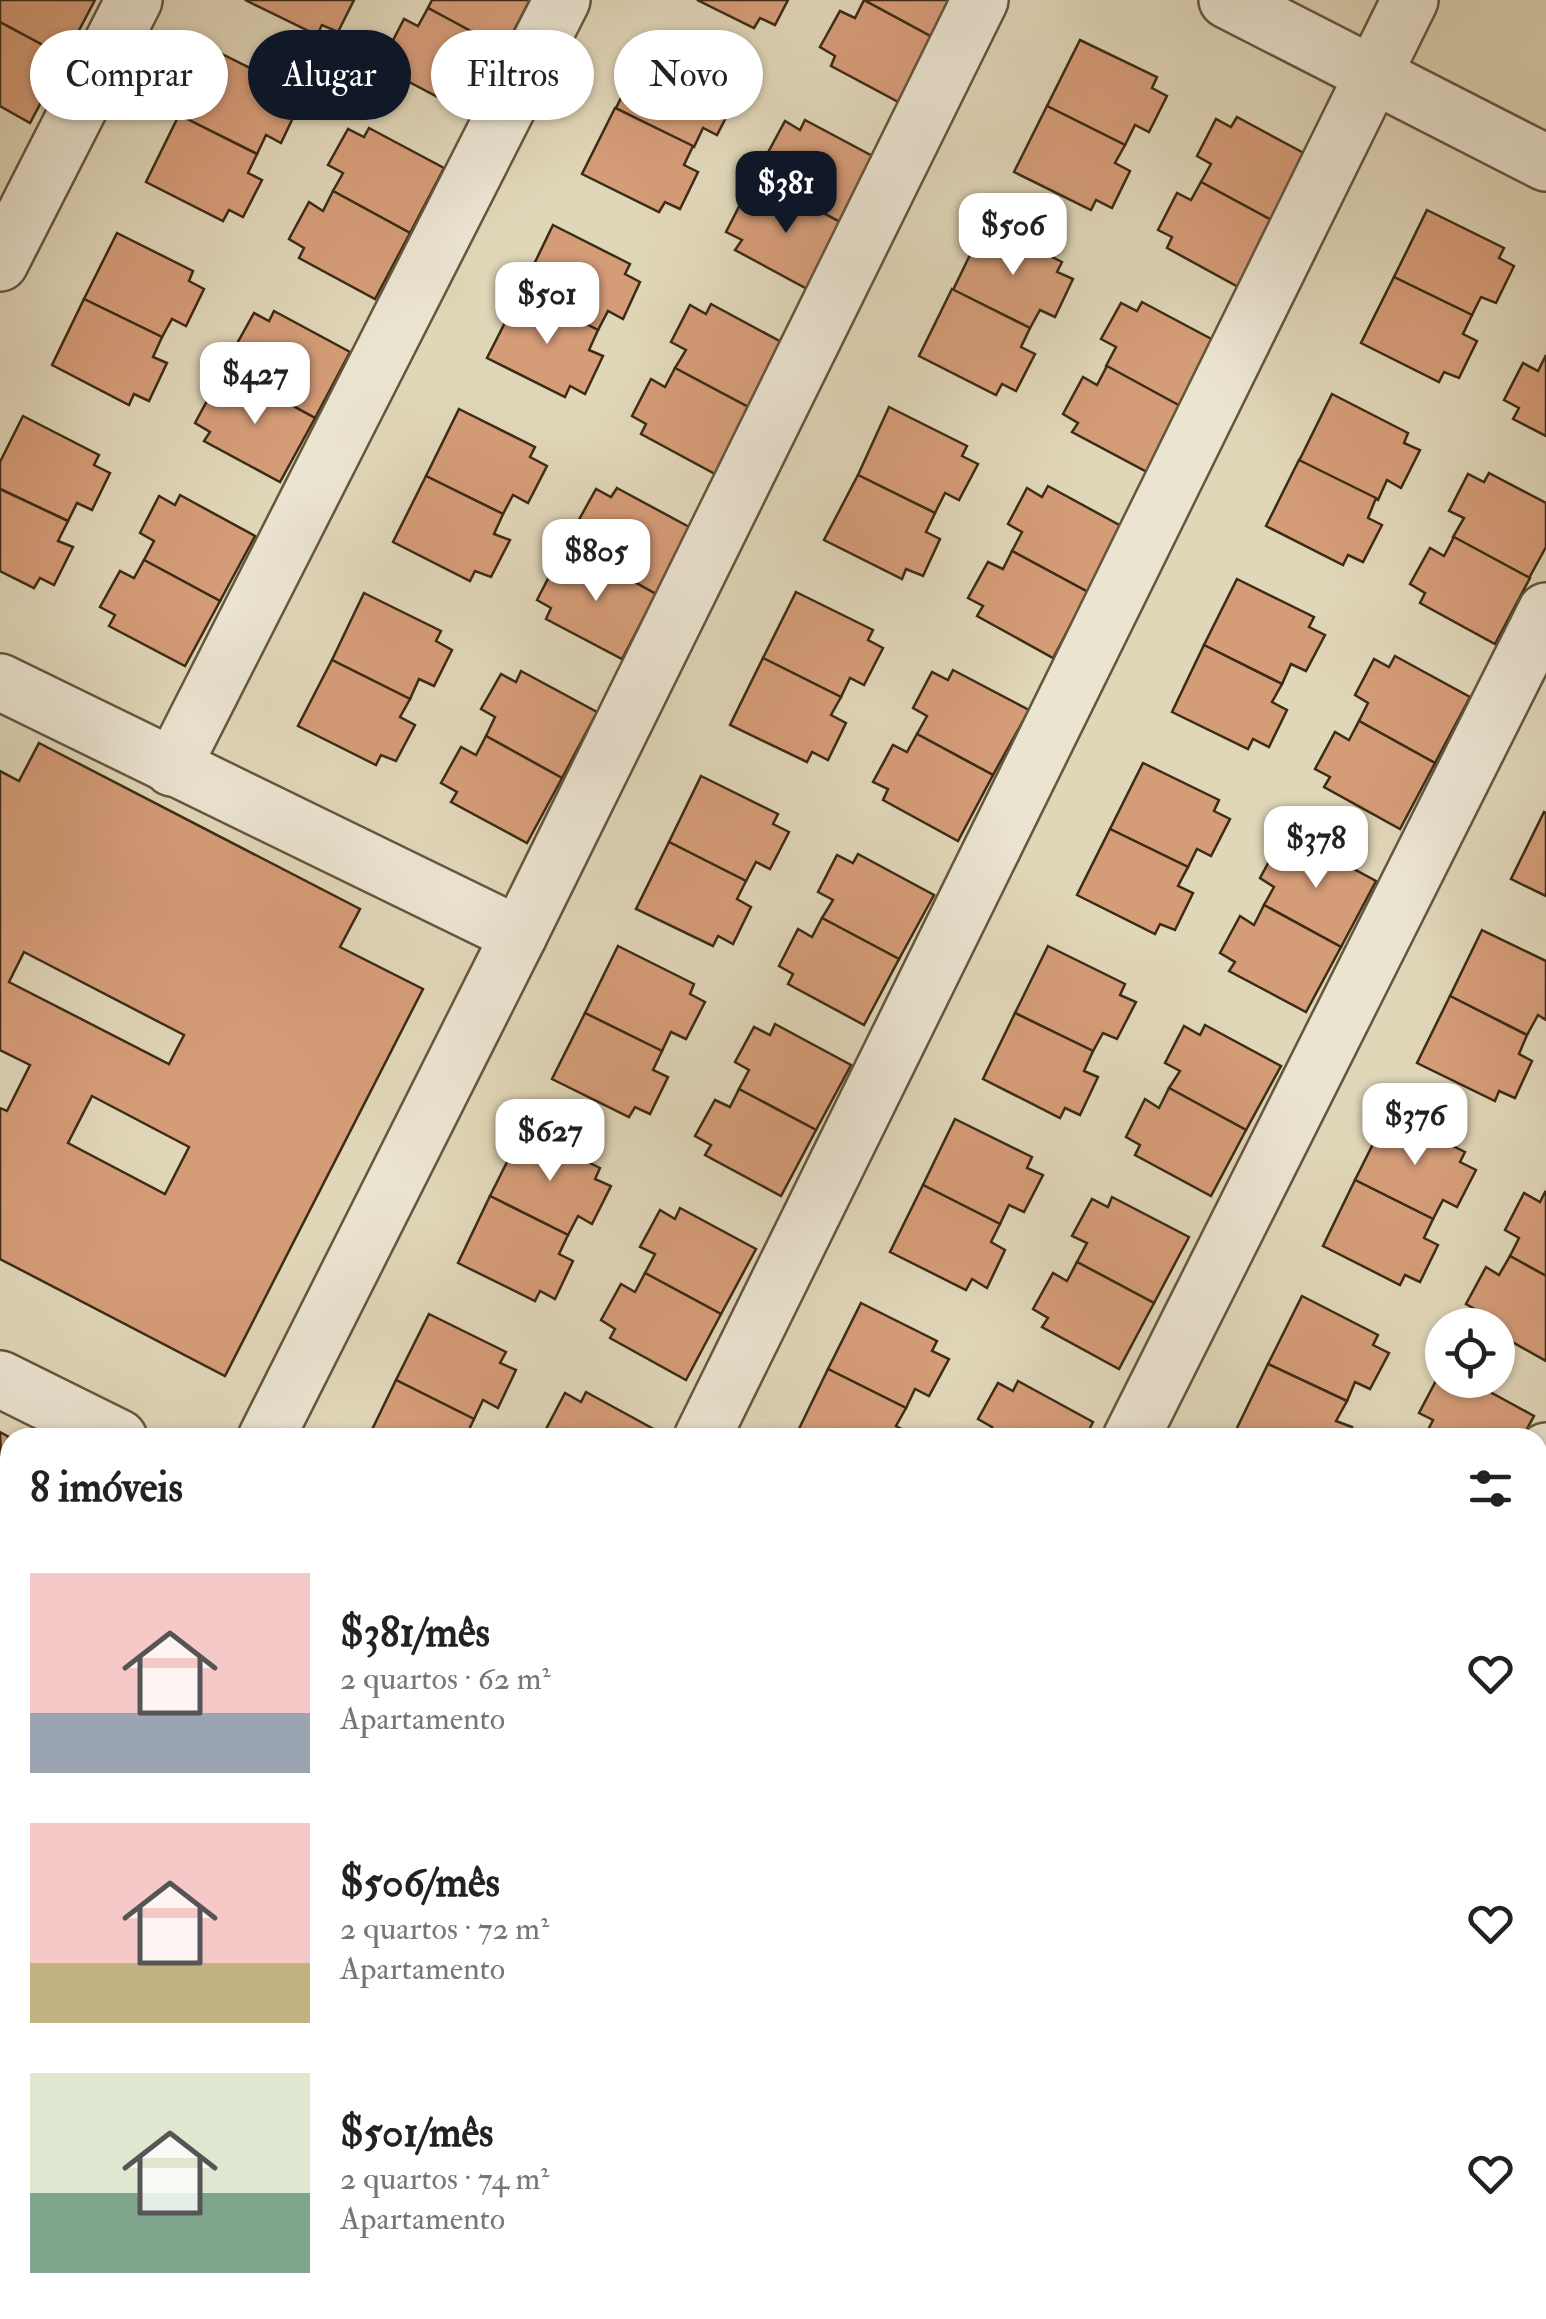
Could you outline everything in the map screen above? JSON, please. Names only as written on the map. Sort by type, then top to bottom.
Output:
[{"type":"street","points":[[0,263],[134,0]]},
{"type":"street","points":[[172,768],[562,0]]},
{"type":"street","points":[[271,1428],[980,0]]},
{"type":"street","points":[[1227,0],[1546,163]]},
{"type":"street","points":[[707,1428],[1410,0]]},
{"type":"street","points":[[1135,1428],[1546,612]]},
{"type":"street","points":[[0,682],[519,934]]},
{"type":"street","points":[[0,1379],[99,1428]]},
{"type":"building","points":[[0,0],[95,0],[79,30],[30,30],[30,38],[0,22]]},
{"type":"building","points":[[245,0],[354,0],[339,30],[322,25],[320,30],[307,30]]},
{"type":"building","points":[[432,0],[530,0],[514,30],[469,30],[428,8]]},
{"type":"building","points":[[697,0],[788,0],[775,25],[760,18],[754,28]]},
{"type":"building","points":[[864,0],[940,41],[906,106],[831,66],[835,56],[820,47],[840,11],[855,18]]},
{"type":"building","points":[[864,0],[963,0],[940,41]]},
{"type":"building","points":[[428,8],[469,30],[431,30],[431,93],[411,83],[411,30],[398,30],[404,19],[418,26]]},
{"type":"building","points":[[0,22],[30,38],[32,120],[30,123],[0,106]]},
{"type":"building","points":[[1080,40],[1157,77],[1152,88],[1167,96],[1149,132],[1135,125],[1125,145],[1047,106]]},
{"type":"building","points":[[228,57],[248,67],[248,120],[292,120],[281,143],[266,135],[257,154],[189,120],[228,120]]},
{"type":"building","points":[[1047,106],[1125,145],[1115,163],[1130,171],[1112,208],[1096,200],[1091,210],[1014,172]]},
{"type":"building","points":[[614,110],[614,120],[640,120],[693,146],[684,165],[698,172],[680,209],[665,202],[659,212],[582,174]]},
{"type":"building","points":[[1237,117],[1313,158],[1277,223],[1201,182],[1211,164],[1197,156],[1216,119],[1231,127]]},
{"type":"building","points":[[177,120],[189,120],[257,154],[248,173],[262,180],[243,217],[229,210],[223,221],[146,182]]},
{"type":"building","points":[[640,120],[725,120],[717,135],[703,128],[694,147]]},
{"type":"building","points":[[805,120],[880,160],[846,225],[770,184],[779,165],[765,158],[785,121],[800,130]]},
{"type":"building","points":[[369,128],[444,168],[410,233],[333,191],[343,173],[328,165],[348,129],[364,137]]},
{"type":"building","points":[[1201,182],[1277,223],[1242,289],[1167,248],[1172,237],[1158,230],[1177,193],[1191,200]]},
{"type":"building","points":[[770,184],[847,226],[811,291],[735,250],[742,240],[726,232],[745,195],[761,203]]},
{"type":"building","points":[[333,191],[410,233],[375,299],[299,258],[304,248],[289,239],[309,202],[323,211]]},
{"type":"building","points":[[1427,210],[1504,248],[1499,258],[1514,266],[1496,303],[1481,297],[1472,315],[1394,277]]},
{"type":"building","points":[[985,224],[1062,262],[1057,272],[1073,279],[1055,317],[1040,310],[1030,328],[953,290]]},
{"type":"building","points":[[553,225],[630,264],[625,274],[640,282],[623,319],[608,311],[598,330],[521,291]]},
{"type":"building","points":[[117,233],[193,271],[189,281],[204,289],[186,326],[172,319],[162,337],[84,299]]},
{"type":"building","points":[[1394,277],[1472,315],[1463,334],[1477,341],[1459,378],[1444,372],[1439,382],[1361,343]]},
{"type":"building","points":[[952,289],[1030,328],[1021,347],[1035,354],[1016,391],[1002,384],[996,395],[919,356]]},
{"type":"building","points":[[521,291],[598,330],[589,350],[603,356],[585,394],[570,386],[565,397],[487,358]]},
{"type":"building","points":[[84,299],[162,337],[153,357],[167,363],[149,401],[134,394],[129,405],[52,365]]},
{"type":"building","points":[[1142,302],[1217,342],[1182,408],[1106,366],[1116,347],[1101,339],[1121,303],[1137,311]]},
{"type":"building","points":[[711,304],[787,345],[752,409],[675,368],[686,350],[671,342],[690,305],[706,314]]},
{"type":"building","points":[[274,311],[350,352],[315,418],[238,376],[249,357],[234,349],[254,313],[269,321]]},
{"type":"building","points":[[1546,355],[1546,436],[1513,419],[1519,408],[1504,400],[1523,363],[1538,371]]},
{"type":"building","points":[[1107,366],[1184,408],[1149,473],[1072,432],[1078,423],[1063,414],[1083,377],[1097,385]]},
{"type":"building","points":[[675,368],[752,409],[717,475],[641,434],[646,424],[632,416],[651,379],[665,387]]},
{"type":"building","points":[[238,376],[315,418],[280,482],[204,441],[210,432],[195,423],[215,386],[229,395]]},
{"type":"building","points":[[1332,394],[1408,433],[1404,443],[1420,450],[1401,488],[1387,480],[1378,500],[1299,461]]},
{"type":"building","points":[[889,407],[967,446],[962,456],[978,464],[959,500],[945,493],[935,513],[858,475]]},
{"type":"building","points":[[459,409],[535,447],[530,457],[547,466],[528,503],[513,495],[503,514],[426,476]]},
{"type":"building","points":[[23,416],[99,455],[94,465],[110,473],[92,510],[77,503],[68,521],[0,489],[0,462]]},
{"type":"building","points":[[1299,460],[1376,498],[1368,518],[1382,525],[1363,562],[1348,555],[1343,565],[1266,526]]},
{"type":"building","points":[[1489,473],[1546,503],[1546,547],[1529,578],[1453,537],[1464,518],[1449,511],[1468,474],[1484,482]]},
{"type":"building","points":[[858,475],[935,513],[926,532],[940,539],[923,576],[906,569],[902,579],[824,540]]},
{"type":"building","points":[[426,476],[503,514],[494,534],[510,540],[491,577],[475,571],[470,581],[393,542]]},
{"type":"building","points":[[1048,486],[1123,527],[1088,592],[1012,551],[1022,532],[1008,524],[1027,488],[1042,497]]},
{"type":"building","points":[[617,488],[691,528],[656,594],[580,552],[590,533],[576,525],[596,489],[611,497]]},
{"type":"building","points":[[0,489],[68,521],[58,541],[73,547],[54,585],[40,578],[34,588],[0,571]]},
{"type":"building","points":[[180,495],[255,536],[220,601],[144,560],[154,541],[140,533],[159,496],[175,505]]},
{"type":"building","points":[[1454,537],[1530,578],[1495,644],[1420,603],[1425,593],[1410,584],[1430,548],[1444,556]]},
{"type":"building","points":[[1012,551],[1088,592],[1053,658],[977,616],[983,606],[968,598],[988,562],[1003,569]]},
{"type":"building","points":[[580,552],[656,594],[622,659],[546,619],[551,608],[537,600],[556,563],[570,571]]},
{"type":"building","points":[[144,560],[220,601],[185,666],[109,626],[115,615],[100,607],[120,571],[134,578]]},
{"type":"building","points":[[1237,579],[1314,617],[1309,627],[1325,635],[1306,671],[1291,664],[1282,684],[1204,645]]},
{"type":"building","points":[[796,592],[873,630],[868,640],[883,648],[864,685],[850,678],[841,697],[763,658]]},
{"type":"building","points":[[364,593],[441,631],[436,641],[452,650],[434,686],[419,679],[410,699],[332,660]]},
{"type":"building","points":[[1204,645],[1282,684],[1272,702],[1287,710],[1269,747],[1253,739],[1248,749],[1172,712]]},
{"type":"building","points":[[1395,656],[1470,697],[1435,763],[1359,721],[1368,703],[1355,695],[1374,659],[1389,667]]},
{"type":"building","points":[[763,658],[841,697],[831,715],[846,723],[828,760],[812,752],[807,762],[730,725]]},
{"type":"building","points":[[332,660],[410,699],[400,717],[415,725],[396,761],[381,755],[376,765],[298,726]]},
{"type":"building","points":[[953,670],[1029,710],[993,775],[917,734],[927,716],[913,708],[932,672],[948,680]]},
{"type":"building","points":[[521,671],[597,712],[562,778],[486,736],[495,717],[481,709],[501,674],[516,682]]},
{"type":"building","points":[[1359,721],[1435,763],[1400,829],[1324,787],[1330,777],[1315,769],[1335,732],[1349,740]]},
{"type":"building","points":[[917,734],[993,775],[958,841],[883,800],[888,789],[873,782],[893,745],[907,752]]},
{"type":"building","points":[[486,736],[562,778],[527,843],[451,802],[457,792],[441,783],[461,747],[476,755]]},
{"type":"building","points":[[39,743],[360,909],[340,947],[423,989],[225,1376],[0,1259],[0,1108],[7,1111],[30,1065],[0,1050],[0,771],[19,781]],"holes":[[[24,952],[184,1035],[169,1064],[9,982]],[[92,1096],[189,1147],[165,1194],[68,1143]]]},
{"type":"building","points":[[1143,763],[1219,800],[1214,811],[1230,819],[1211,856],[1197,849],[1188,867],[1110,829]]},
{"type":"building","points":[[701,776],[778,814],[773,824],[789,832],[770,869],[756,862],[746,881],[669,842]]},
{"type":"building","points":[[1546,813],[1546,896],[1511,879]]},
{"type":"building","points":[[1110,829],[1188,867],[1178,886],[1193,893],[1175,930],[1160,924],[1155,934],[1077,895]]},
{"type":"building","points":[[1300,840],[1376,881],[1341,947],[1264,905],[1274,887],[1260,878],[1279,843],[1295,851]]},
{"type":"building","points":[[669,842],[746,881],[737,899],[751,907],[733,944],[718,936],[713,946],[636,909]]},
{"type":"building","points":[[858,854],[934,895],[899,959],[822,918],[833,900],[818,892],[837,855],[853,863]]},
{"type":"building","points":[[1264,905],[1341,947],[1306,1012],[1229,971],[1235,962],[1220,953],[1240,916],[1254,925]]},
{"type":"building","points":[[822,918],[899,959],[864,1025],[788,984],[793,974],[779,966],[798,929],[812,937]]},
{"type":"building","points":[[1482,930],[1546,961],[1546,1020],[1538,1015],[1527,1035],[1450,996]]},
{"type":"building","points":[[618,946],[694,984],[690,994],[705,1002],[686,1039],[671,1032],[662,1051],[585,1013]]},
{"type":"building","points":[[1048,946],[1125,984],[1120,995],[1136,1002],[1117,1039],[1103,1033],[1093,1051],[1015,1013]]},
{"type":"building","points":[[1450,996],[1527,1035],[1519,1054],[1532,1061],[1515,1098],[1499,1091],[1495,1101],[1417,1063]]},
{"type":"building","points":[[585,1013],[662,1051],[653,1070],[668,1077],[650,1114],[635,1107],[629,1117],[552,1079]]},
{"type":"building","points":[[1015,1013],[1093,1051],[1084,1071],[1098,1077],[1080,1115],[1065,1108],[1060,1118],[983,1079]]},
{"type":"building","points":[[775,1024],[851,1065],[816,1130],[739,1089],[749,1070],[735,1062],[754,1027],[770,1035]]},
{"type":"building","points":[[1205,1025],[1281,1066],[1246,1130],[1169,1088],[1180,1071],[1165,1063],[1184,1026],[1200,1035]]},
{"type":"building","points":[[1169,1088],[1246,1130],[1211,1196],[1135,1155],[1140,1145],[1126,1137],[1145,1099],[1159,1108]]},
{"type":"building","points":[[739,1089],[816,1130],[781,1196],[705,1155],[711,1145],[695,1136],[715,1100],[730,1107]]},
{"type":"building","points":[[1388,1114],[1465,1152],[1460,1162],[1476,1170],[1457,1207],[1443,1200],[1433,1219],[1355,1180]]},
{"type":"building","points":[[955,1119],[1032,1157],[1027,1168],[1043,1175],[1024,1212],[1009,1205],[1000,1224],[923,1185]]},
{"type":"building","points":[[523,1130],[600,1168],[595,1179],[611,1186],[592,1224],[578,1216],[568,1235],[490,1196]]},
{"type":"building","points":[[1355,1180],[1433,1219],[1424,1238],[1438,1245],[1420,1282],[1405,1275],[1400,1285],[1323,1246]]},
{"type":"building","points":[[923,1185],[1000,1224],[991,1242],[1005,1250],[987,1288],[972,1279],[966,1290],[890,1252]]},
{"type":"building","points":[[1545,1192],[1546,1276],[1510,1256],[1519,1238],[1505,1230],[1524,1193],[1540,1202]]},
{"type":"building","points":[[490,1196],[568,1235],[559,1254],[573,1261],[555,1299],[540,1291],[535,1301],[458,1263]]},
{"type":"building","points":[[1112,1197],[1189,1237],[1154,1303],[1077,1262],[1087,1243],[1072,1236],[1092,1199],[1108,1207]]},
{"type":"building","points":[[680,1208],[756,1249],[721,1314],[645,1273],[655,1254],[640,1247],[660,1210],[675,1219]]},
{"type":"building","points":[[1510,1256],[1546,1276],[1546,1361],[1515,1344],[1515,1308],[1473,1308],[1466,1304],[1486,1267],[1499,1275]]},
{"type":"building","points":[[1077,1262],[1154,1303],[1119,1369],[1042,1327],[1048,1318],[1033,1309],[1053,1273],[1067,1281]]},
{"type":"building","points":[[645,1273],[721,1314],[686,1380],[610,1338],[615,1329],[601,1320],[621,1284],[635,1292]]},
{"type":"building","points":[[1302,1296],[1378,1335],[1373,1345],[1389,1353],[1370,1389],[1355,1382],[1347,1401],[1268,1364]]},
{"type":"building","points":[[861,1303],[937,1341],[932,1351],[949,1359],[929,1396],[915,1389],[906,1408],[828,1369]]},
{"type":"building","points":[[429,1314],[506,1352],[500,1363],[516,1370],[498,1408],[483,1400],[474,1419],[396,1380]]},
{"type":"building","points":[[1268,1364],[1347,1401],[1336,1421],[1352,1427],[1352,1428],[1237,1428]]},
{"type":"building","points":[[828,1369],[906,1408],[896,1426],[900,1428],[799,1428]]},
{"type":"building","points":[[396,1380],[474,1419],[470,1428],[373,1428]]},
{"type":"building","points":[[1018,1381],[1093,1422],[1090,1428],[992,1428],[978,1419],[998,1383],[1013,1391]]},
{"type":"building","points":[[586,1392],[652,1428],[547,1428],[565,1393],[581,1402]]},
{"type":"building","points":[[1427,1398],[1501,1398],[1534,1416],[1527,1428],[1429,1428],[1433,1420],[1419,1413]]}]
